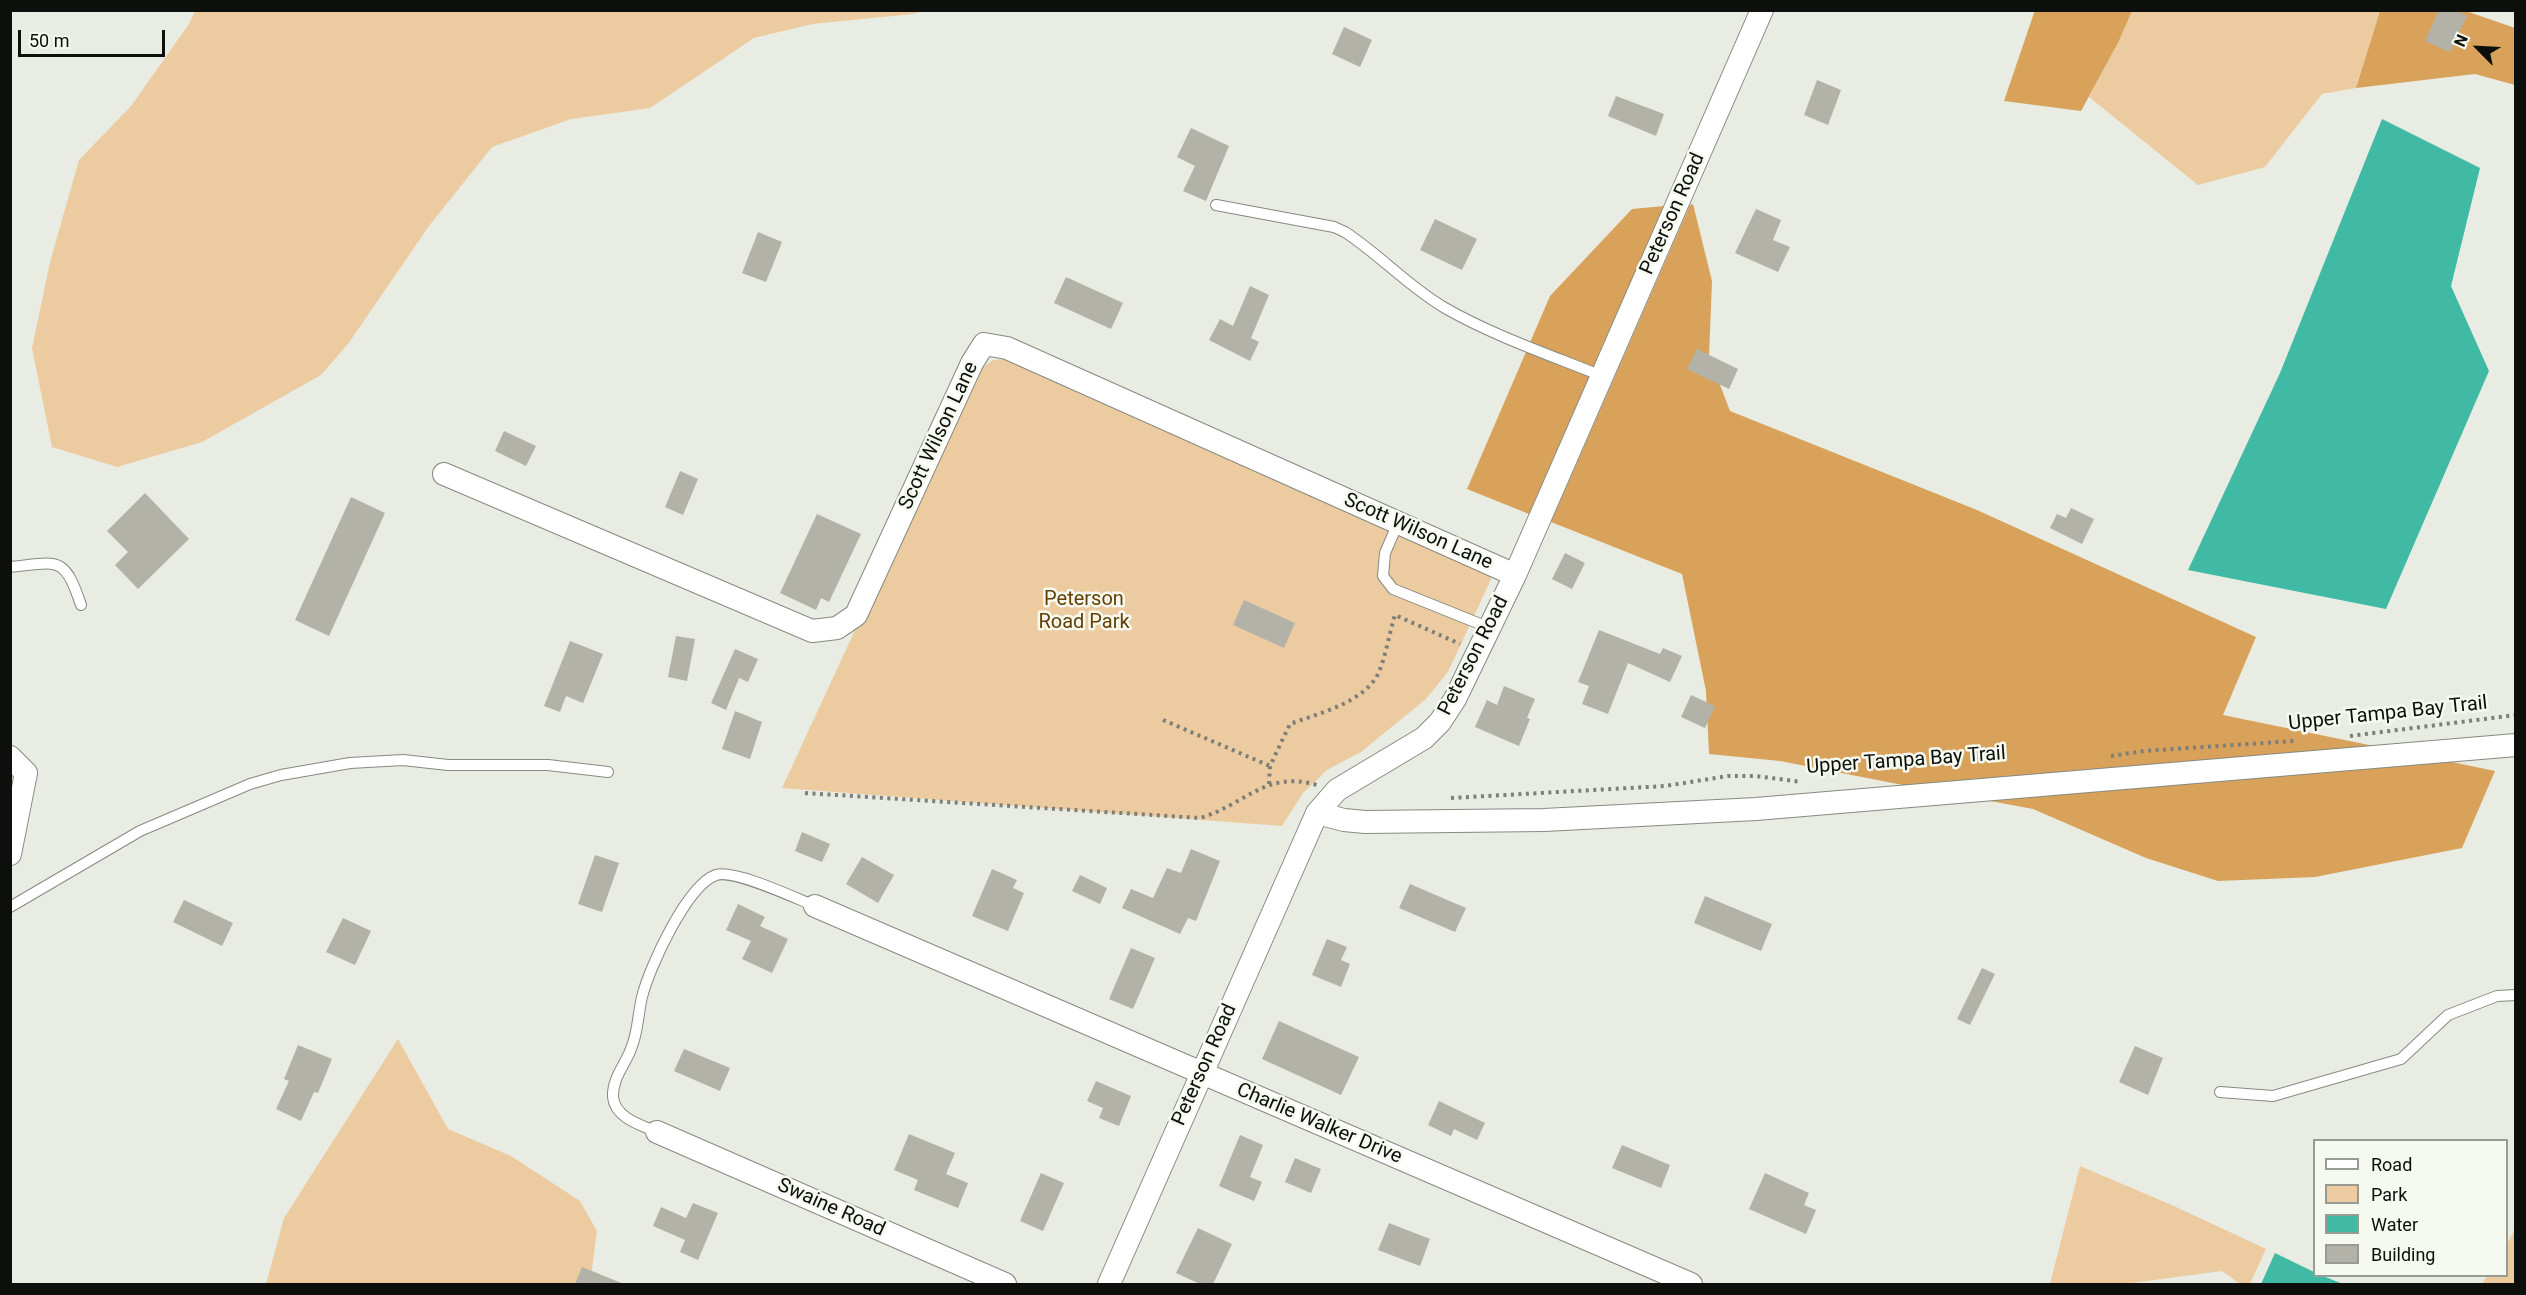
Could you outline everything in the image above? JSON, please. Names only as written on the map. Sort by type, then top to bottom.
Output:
[{"type":"street","name":"Peterson Road","points":[[1109,1284],[1317,813],[1337,790],[1424,738],[1440,722],[1464,682],[1515,576],[1762,10]]},
{"type":"street","name":"Scott Wilson Lane","points":[[444,474],[812,632],[837,627],[856,615],[972,363],[984,344],[1007,348],[1515,576]]},
{"type":"street","points":[[1317,813],[1344,820],[1365,822],[1544,820],[1756,809],[2516,745]]},
{"type":"street","points":[[10,757],[26,773],[10,854]]},
{"type":"street","name":"Charlie Walker Drive","points":[[814,906],[1691,1284]]},
{"type":"street","name":"Swaine Road","points":[[657,1132],[1005,1284]]},
{"type":"lane","points":[[1216,205],[1334,227],[1345,232],[1444,308],[1483,327],[1602,376]]},
{"type":"lane","points":[[1398,523],[1385,553],[1383,576],[1394,589],[1490,628]]},
{"type":"lane","points":[[10,567],[47,563],[62,566],[71,577],[81,605]]},
{"type":"lane","points":[[10,907],[140,831],[250,784],[281,775],[350,763],[403,760],[448,765],[548,765],[608,772]]},
{"type":"lane","points":[[657,1132],[621,1114],[613,1098],[616,1080],[632,1049],[642,996],[654,960],[678,917],[699,888],[716,875],[734,875],[814,906]]},
{"type":"lane","points":[[2220,1092],[2273,1096],[2401,1059],[2448,1016],[2497,996],[2516,995]]},
{"type":"path","points":[[1269,784],[1270,766],[1290,724],[1339,705],[1358,694],[1372,682],[1378,673],[1395,615],[1463,645]]},
{"type":"path","name":"Upper Tampa Bay Trail","points":[[2346,736],[2516,715]]},
{"type":"path","points":[[1163,720],[1270,766]]},
{"type":"path","name":"Upper Tampa Bay Trail","points":[[2100,758],[2144,751],[2299,740]]},
{"type":"path","name":"Upper Tampa Bay Trail","points":[[1442,799],[1665,786],[1728,776],[1756,776],[1812,783]]},
{"type":"path","points":[[805,793],[1200,818],[1215,814],[1269,784],[1286,780],[1303,781],[1337,790]]},
{"type":"green space","points":[[195,10],[923,11],[913,14],[812,24],[754,38],[650,108],[571,119],[492,147],[429,226],[348,344],[321,375],[202,442],[117,467],[52,447],[32,348],[50,262],[79,160],[131,106],[189,24]]},
{"type":"green space","points":[[2132,11],[2380,11],[2356,88],[2322,94],[2265,167],[2198,185],[2089,97]]},
{"type":"green space","name":"Peterson Road Park","points":[[1006,359],[1493,575],[1448,672],[1426,699],[1361,752],[1327,770],[1303,793],[1282,826],[782,788],[973,375],[993,360]]},
{"type":"green space","points":[[398,1039],[448,1129],[511,1156],[580,1201],[597,1231],[590,1284],[266,1284],[284,1218]]},
{"type":"green space","points":[[2080,1166],[2266,1249],[2250,1284],[2240,1284],[2222,1271],[2124,1284],[2050,1284]]},
{"type":"green space","points":[[2515,1229],[2515,1284],[2482,1284],[2486,1277],[2508,1277],[2508,1242]]},
{"type":"shaded area","points":[[2035,10],[2132,11],[2118,43],[2081,111],[2004,101]]},
{"type":"shaded area","points":[[2380,11],[2466,11],[2515,28],[2515,85],[2475,74],[2356,88]]},
{"type":"shaded area","points":[[1693,204],[1712,281],[1709,356],[1730,411],[1977,510],[2256,637],[2223,715],[2374,746],[1908,786],[1780,761],[1709,754],[1706,691],[1682,574],[1551,522],[1690,205]]},
{"type":"shaded area","points":[[1664,206],[1529,514],[1467,489],[1550,296],[1632,209]]},
{"type":"shaded area","points":[[2447,761],[2495,771],[2462,848],[2315,877],[2218,881],[2146,858],[2033,809],[1985,800]]},
{"type":"water","points":[[2382,119],[2480,168],[2451,286],[2489,371],[2386,609],[2188,570],[2280,373]]},
{"type":"water","points":[[2275,1253],[2313,1272],[2313,1277],[2326,1277],[2343,1284],[2261,1284]]},
{"type":"building","points":[[2439,10],[2455,10],[2467,16],[2450,52],[2425,41]]},
{"type":"building","points":[[1344,27],[1372,40],[1360,67],[1332,54]]},
{"type":"building","points":[[1817,80],[1841,90],[1828,125],[1804,115]]},
{"type":"building","points":[[1616,96],[1664,114],[1656,136],[1608,116]]},
{"type":"building","points":[[1191,128],[1229,146],[1206,201],[1183,191],[1195,166],[1177,157]]},
{"type":"building","points":[[1756,209],[1781,220],[1773,240],[1790,247],[1778,272],[1735,253]]},
{"type":"building","points":[[1435,219],[1477,239],[1462,270],[1420,250]]},
{"type":"building","points":[[758,232],[782,242],[766,282],[742,273]]},
{"type":"building","points":[[1066,277],[1123,303],[1111,329],[1054,303]]},
{"type":"building","points":[[1250,286],[1269,295],[1251,338],[1259,342],[1250,361],[1209,340],[1220,319],[1233,326]]},
{"type":"building","points":[[1697,349],[1738,369],[1729,389],[1687,369]]},
{"type":"building","points":[[504,431],[536,446],[526,466],[495,451]]},
{"type":"building","points":[[680,471],[698,479],[683,515],[665,507]]},
{"type":"building","points":[[145,493],[189,539],[138,589],[115,565],[128,552],[107,531]]},
{"type":"building","points":[[351,497],[385,513],[329,636],[295,620]]},
{"type":"building","points":[[2071,508],[2094,519],[2082,544],[2050,528],[2057,514],[2066,518]]},
{"type":"building","points":[[817,514],[861,534],[829,602],[821,598],[816,610],[780,593]]},
{"type":"building","points":[[1565,553],[1585,563],[1572,589],[1552,579]]},
{"type":"building","points":[[1244,600],[1295,623],[1284,648],[1233,625]]},
{"type":"building","points":[[1599,630],[1660,654],[1663,648],[1682,656],[1670,682],[1628,663],[1608,714],[1582,704],[1589,686],[1578,682]]},
{"type":"building","points":[[676,636],[695,639],[687,681],[668,677]]},
{"type":"building","points":[[570,641],[603,654],[583,703],[566,696],[560,712],[544,706]]},
{"type":"building","points":[[735,649],[758,659],[748,682],[739,678],[726,710],[711,703]]},
{"type":"building","points":[[1504,686],[1535,699],[1519,746],[1475,727],[1487,700],[1497,705]]},
{"type":"building","points":[[1691,695],[1715,706],[1705,728],[1681,717]]},
{"type":"building","points":[[735,711],[762,722],[750,759],[722,749]]},
{"type":"building","points":[[802,832],[830,844],[822,862],[795,851]]},
{"type":"building","points":[[1191,849],[1220,861],[1196,921],[1188,918],[1180,934],[1122,908],[1131,889],[1153,898],[1167,868],[1181,873]]},
{"type":"building","points":[[595,855],[619,863],[602,912],[578,904]]},
{"type":"building","points":[[862,857],[894,875],[878,903],[846,884]]},
{"type":"building","points":[[992,869],[1017,880],[1013,888],[1024,893],[1008,931],[972,916]]},
{"type":"building","points":[[1080,875],[1107,888],[1100,904],[1072,891]]},
{"type":"building","points":[[1410,884],[1466,908],[1455,932],[1399,908]]},
{"type":"building","points":[[1705,896],[1772,924],[1761,951],[1694,923]]},
{"type":"building","points":[[184,900],[233,923],[222,946],[173,922]]},
{"type":"building","points":[[738,904],[765,917],[760,926],[788,939],[772,973],[742,959],[751,941],[726,930]]},
{"type":"building","points":[[343,918],[371,931],[355,965],[326,952]]},
{"type":"building","points":[[1327,939],[1347,947],[1341,960],[1350,964],[1341,987],[1312,975]]},
{"type":"building","points":[[1131,948],[1155,958],[1133,1009],[1109,999]]},
{"type":"building","points":[[1982,968],[1995,974],[1970,1025],[1957,1019]]},
{"type":"building","points":[[1279,1021],[1359,1057],[1341,1095],[1262,1059]]},
{"type":"building","points":[[298,1045],[332,1059],[318,1093],[314,1092],[301,1121],[276,1109],[289,1081],[284,1079]]},
{"type":"building","points":[[2135,1046],[2163,1058],[2148,1095],[2119,1082]]},
{"type":"building","points":[[684,1049],[730,1068],[720,1091],[674,1071]]},
{"type":"building","points":[[1096,1081],[1131,1096],[1119,1126],[1099,1118],[1103,1108],[1087,1101]]},
{"type":"building","points":[[1439,1101],[1485,1123],[1477,1140],[1454,1129],[1451,1136],[1428,1125]]},
{"type":"building","points":[[909,1134],[955,1153],[946,1174],[968,1183],[958,1208],[914,1190],[918,1180],[894,1170]]},
{"type":"building","points":[[1240,1135],[1263,1145],[1250,1177],[1262,1182],[1254,1201],[1219,1186]]},
{"type":"building","points":[[1622,1145],[1670,1165],[1661,1188],[1612,1168]]},
{"type":"building","points":[[1295,1158],[1321,1169],[1311,1193],[1285,1182]]},
{"type":"building","points":[[1041,1173],[1064,1183],[1043,1231],[1020,1221]]},
{"type":"building","points":[[1765,1173],[1809,1193],[1804,1205],[1816,1210],[1806,1234],[1749,1209]]},
{"type":"building","points":[[693,1203],[718,1213],[698,1260],[680,1252],[685,1240],[653,1226],[661,1207],[686,1218]]},
{"type":"building","points":[[1389,1223],[1430,1239],[1420,1266],[1378,1250]]},
{"type":"building","points":[[1198,1228],[1232,1244],[1213,1284],[1200,1284],[1176,1273]]},
{"type":"building","points":[[582,1267],[624,1284],[575,1284]]}]
